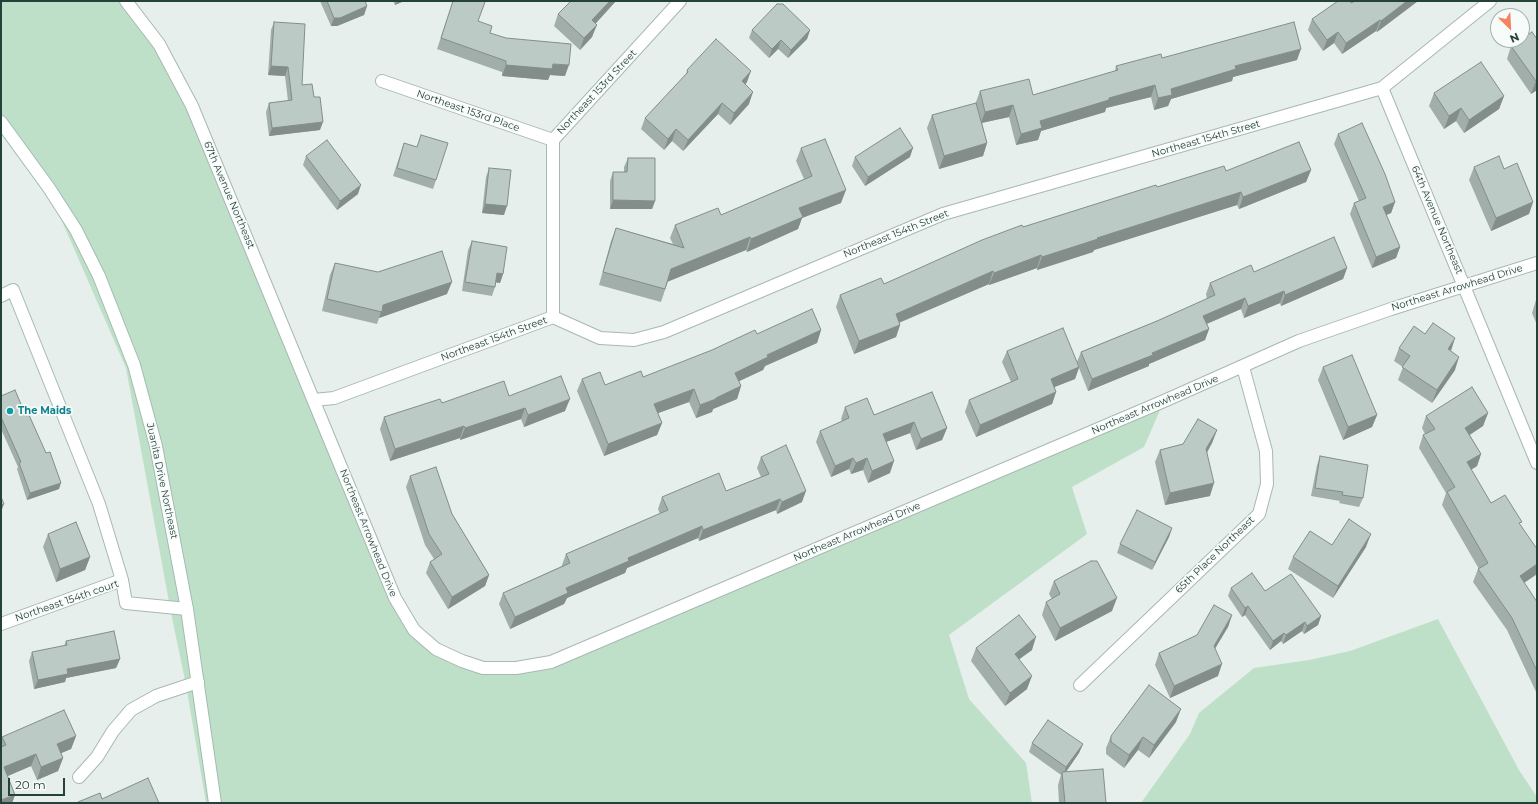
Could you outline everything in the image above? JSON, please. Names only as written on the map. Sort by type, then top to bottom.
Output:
[{"type":"street","name":"Northeast 153rd Street","points":[[553,317],[553,140],[680,1]]},
{"type":"street","name":"Northeast 154th Street","points":[[314,400],[334,398],[553,317],[600,338],[634,340],[664,332],[943,214],[1382,88],[1490,1]]},
{"type":"street","name":"67th Avenue Northeast","points":[[129,2],[159,44],[192,106],[314,400]]},
{"type":"street","name":"Northeast 153rd Place","points":[[382,81],[553,140]]},
{"type":"street","name":"64th Avenue Northeast","points":[[1382,88],[1537,463]]},
{"type":"street","name":"Juanita Drive Northeast","points":[[1,122],[49,188],[76,230],[99,276],[131,357],[156,446],[187,609],[215,803]]},
{"type":"street","name":"Northeast Arrowhead Drive","points":[[314,400],[394,598],[414,630],[436,649],[462,661],[483,668],[516,668],[551,662],[1243,367],[1299,341],[1391,308],[1537,263]]},
{"type":"street","points":[[1,296],[13,290],[99,504],[122,580]]},
{"type":"street","name":"65th Place Northeast","points":[[1080,685],[1259,514],[1267,484],[1266,452],[1243,367]]},
{"type":"street","name":"Northeast 154th court","points":[[1,624],[122,580],[126,603],[187,609]]},
{"type":"street","points":[[79,777],[97,757],[113,730],[131,710],[156,696],[198,682]]},
{"type":"green space","points":[[1,1],[126,1],[192,106],[395,598],[436,649],[483,668],[551,662],[1164,401],[1144,447],[1072,487],[1087,534],[949,635],[969,699],[1026,763],[1032,803],[206,803],[186,685],[171,613],[126,368],[48,189],[1,125]]},
{"type":"green space","points":[[1438,619],[1519,770],[1537,797],[1537,803],[1141,803],[1190,734],[1199,713],[1254,668],[1309,660],[1350,651]]},
{"type":"building","points":[[327,1],[365,1],[367,6],[340,18],[334,18]]},
{"type":"building","points":[[453,1],[485,2],[478,21],[492,26],[490,33],[506,38],[571,44],[569,65],[553,64],[552,69],[506,65],[506,61],[441,38]]},
{"type":"building","points":[[571,1],[610,1],[592,20],[597,25],[584,38],[558,14]]},
{"type":"building","points":[[1338,1],[1350,1],[1351,3],[1355,1],[1407,1],[1381,21],[1380,20],[1346,43],[1338,32],[1327,40],[1312,19]]},
{"type":"building","points":[[777,4],[783,4],[810,30],[791,50],[781,40],[772,49],[752,30]]},
{"type":"building","points":[[274,22],[305,24],[302,85],[312,84],[314,97],[320,97],[323,122],[272,128],[269,103],[292,100],[288,67],[271,66]]},
{"type":"building","points":[[1294,22],[1301,49],[1235,66],[1236,69],[1171,89],[1172,95],[1158,98],[1155,85],[1109,98],[1109,100],[1040,121],[1042,128],[1021,134],[1013,105],[985,112],[980,91],[1029,79],[1033,95],[1118,70],[1116,66],[1161,54],[1162,58]]},
{"type":"building","points":[[1532,32],[1537,39],[1536,81],[1512,48],[1530,48],[1530,33]]},
{"type":"building","points":[[716,39],[751,71],[742,81],[753,92],[734,113],[722,103],[688,140],[676,129],[668,139],[645,118],[688,72],[687,70]]},
{"type":"building","points":[[1481,62],[1504,96],[1469,120],[1461,108],[1449,116],[1434,93]]},
{"type":"building","points":[[976,103],[987,143],[944,156],[932,115]]},
{"type":"building","points":[[1362,123],[1385,174],[1395,202],[1383,207],[1400,247],[1376,257],[1354,203],[1366,198],[1338,134]]},
{"type":"building","points":[[900,128],[913,148],[868,177],[855,157]]},
{"type":"building","points":[[421,135],[448,143],[436,180],[397,168],[404,143],[417,147]]},
{"type":"building","points":[[825,139],[846,190],[799,208],[803,217],[751,239],[750,237],[671,269],[665,289],[603,272],[616,228],[684,248],[675,225],[718,208],[721,215],[812,176],[801,148]]},
{"type":"building","points":[[327,140],[361,185],[340,201],[306,156]]},
{"type":"building","points":[[1299,142],[1311,170],[1243,197],[1241,192],[1042,257],[1041,255],[994,273],[993,271],[896,314],[900,325],[859,341],[840,295],[881,278],[884,284],[982,240],[1022,225],[1023,227],[1156,185],[1157,187],[1224,166],[1226,171]]},
{"type":"building","points":[[1499,156],[1504,169],[1517,163],[1533,202],[1496,218],[1474,167]]},
{"type":"building","points":[[628,158],[655,158],[655,201],[613,200],[613,172],[627,172]]},
{"type":"building","points":[[489,168],[511,170],[507,206],[485,204]]},
{"type":"building","points":[[1334,237],[1347,268],[1285,295],[1284,291],[1248,306],[1245,298],[1203,316],[1209,329],[1152,353],[1153,355],[1092,379],[1081,352],[1157,321],[1215,295],[1210,283],[1251,265],[1254,272]]},
{"type":"building","points":[[472,241],[507,247],[503,274],[497,273],[495,287],[465,282]]},
{"type":"building","points":[[442,251],[452,282],[383,305],[382,312],[327,299],[335,263],[378,272]]},
{"type":"building","points":[[812,309],[821,330],[767,355],[768,357],[735,373],[741,386],[716,399],[700,405],[694,389],[654,404],[662,423],[608,444],[582,379],[600,372],[605,385],[641,371],[643,377],[712,350],[755,330],[757,334]]},
{"type":"building","points":[[1433,323],[1455,338],[1448,349],[1459,357],[1437,390],[1402,367],[1410,356],[1399,348],[1414,326],[1425,334]]},
{"type":"building","points":[[1063,328],[1079,367],[1051,379],[1056,392],[980,425],[969,400],[1018,379],[1007,351]]},
{"type":"building","points":[[1352,355],[1377,415],[1348,427],[1323,367]]},
{"type":"building","points":[[561,376],[570,399],[528,415],[525,408],[395,449],[384,417],[440,399],[442,403],[504,381],[509,396]]},
{"type":"building","points":[[1472,387],[1488,413],[1465,428],[1481,454],[1467,462],[1491,503],[1505,495],[1522,522],[1519,523],[1537,549],[1537,564],[1520,576],[1537,602],[1537,671],[1512,618],[1478,569],[1488,563],[1447,492],[1455,487],[1423,435],[1435,429],[1426,416]]},
{"type":"building","points":[[15,390],[26,416],[29,415],[46,453],[50,452],[61,483],[30,493],[19,463],[21,462],[1,417],[1,396]]},
{"type":"building","points":[[932,392],[947,428],[921,439],[914,422],[883,434],[894,461],[872,471],[867,458],[856,463],[853,458],[835,466],[820,431],[849,418],[845,407],[867,398],[874,415]]},
{"type":"building","points":[[1198,419],[1217,430],[1206,449],[1214,483],[1170,493],[1160,450],[1183,444]]},
{"type":"building","points":[[786,445],[806,491],[782,502],[780,499],[703,530],[702,526],[628,558],[629,561],[566,588],[568,593],[515,617],[503,593],[570,563],[566,554],[668,510],[662,497],[719,473],[726,491],[769,474],[761,457]]},
{"type":"building","points":[[1320,456],[1368,465],[1363,498],[1342,495],[1343,492],[1315,488]]},
{"type":"building","points":[[436,467],[452,514],[489,575],[452,597],[430,562],[442,554],[429,534],[410,476]]},
{"type":"building","points":[[1,497],[4,504],[1,505]]},
{"type":"building","points":[[1137,510],[1172,528],[1155,562],[1120,544]]},
{"type":"building","points":[[1349,519],[1371,534],[1338,586],[1293,557],[1310,531],[1332,545]]},
{"type":"building","points":[[76,522],[90,557],[60,569],[48,534]]},
{"type":"building","points":[[1091,561],[1097,561],[1117,598],[1060,628],[1046,602],[1060,594],[1054,581]]},
{"type":"building","points":[[1252,573],[1265,591],[1291,574],[1321,616],[1307,626],[1305,622],[1286,635],[1284,633],[1273,641],[1248,606],[1245,608],[1231,588]]},
{"type":"building","points":[[1214,605],[1232,615],[1214,646],[1222,664],[1174,686],[1159,653],[1197,635]]},
{"type":"building","points":[[1019,615],[1036,637],[1015,654],[1032,676],[1010,693],[976,648]]},
{"type":"building","points":[[114,631],[120,659],[67,669],[68,674],[38,680],[32,652],[67,645],[66,641]]},
{"type":"building","points":[[1149,685],[1181,709],[1154,745],[1143,737],[1129,755],[1111,742],[1111,736]]},
{"type":"building","points":[[64,710],[76,736],[57,744],[63,758],[41,767],[36,754],[4,767],[15,795],[1,800],[1,747],[6,745],[2,737]]},
{"type":"building","points":[[1048,720],[1083,744],[1066,767],[1032,743]]},
{"type":"building","points":[[1103,769],[1106,803],[1065,803],[1062,772]]},
{"type":"building","points":[[148,778],[159,803],[78,803],[100,793],[102,799]]},
{"type":"place","name":"The Maids","points":[[10,411]]}]
